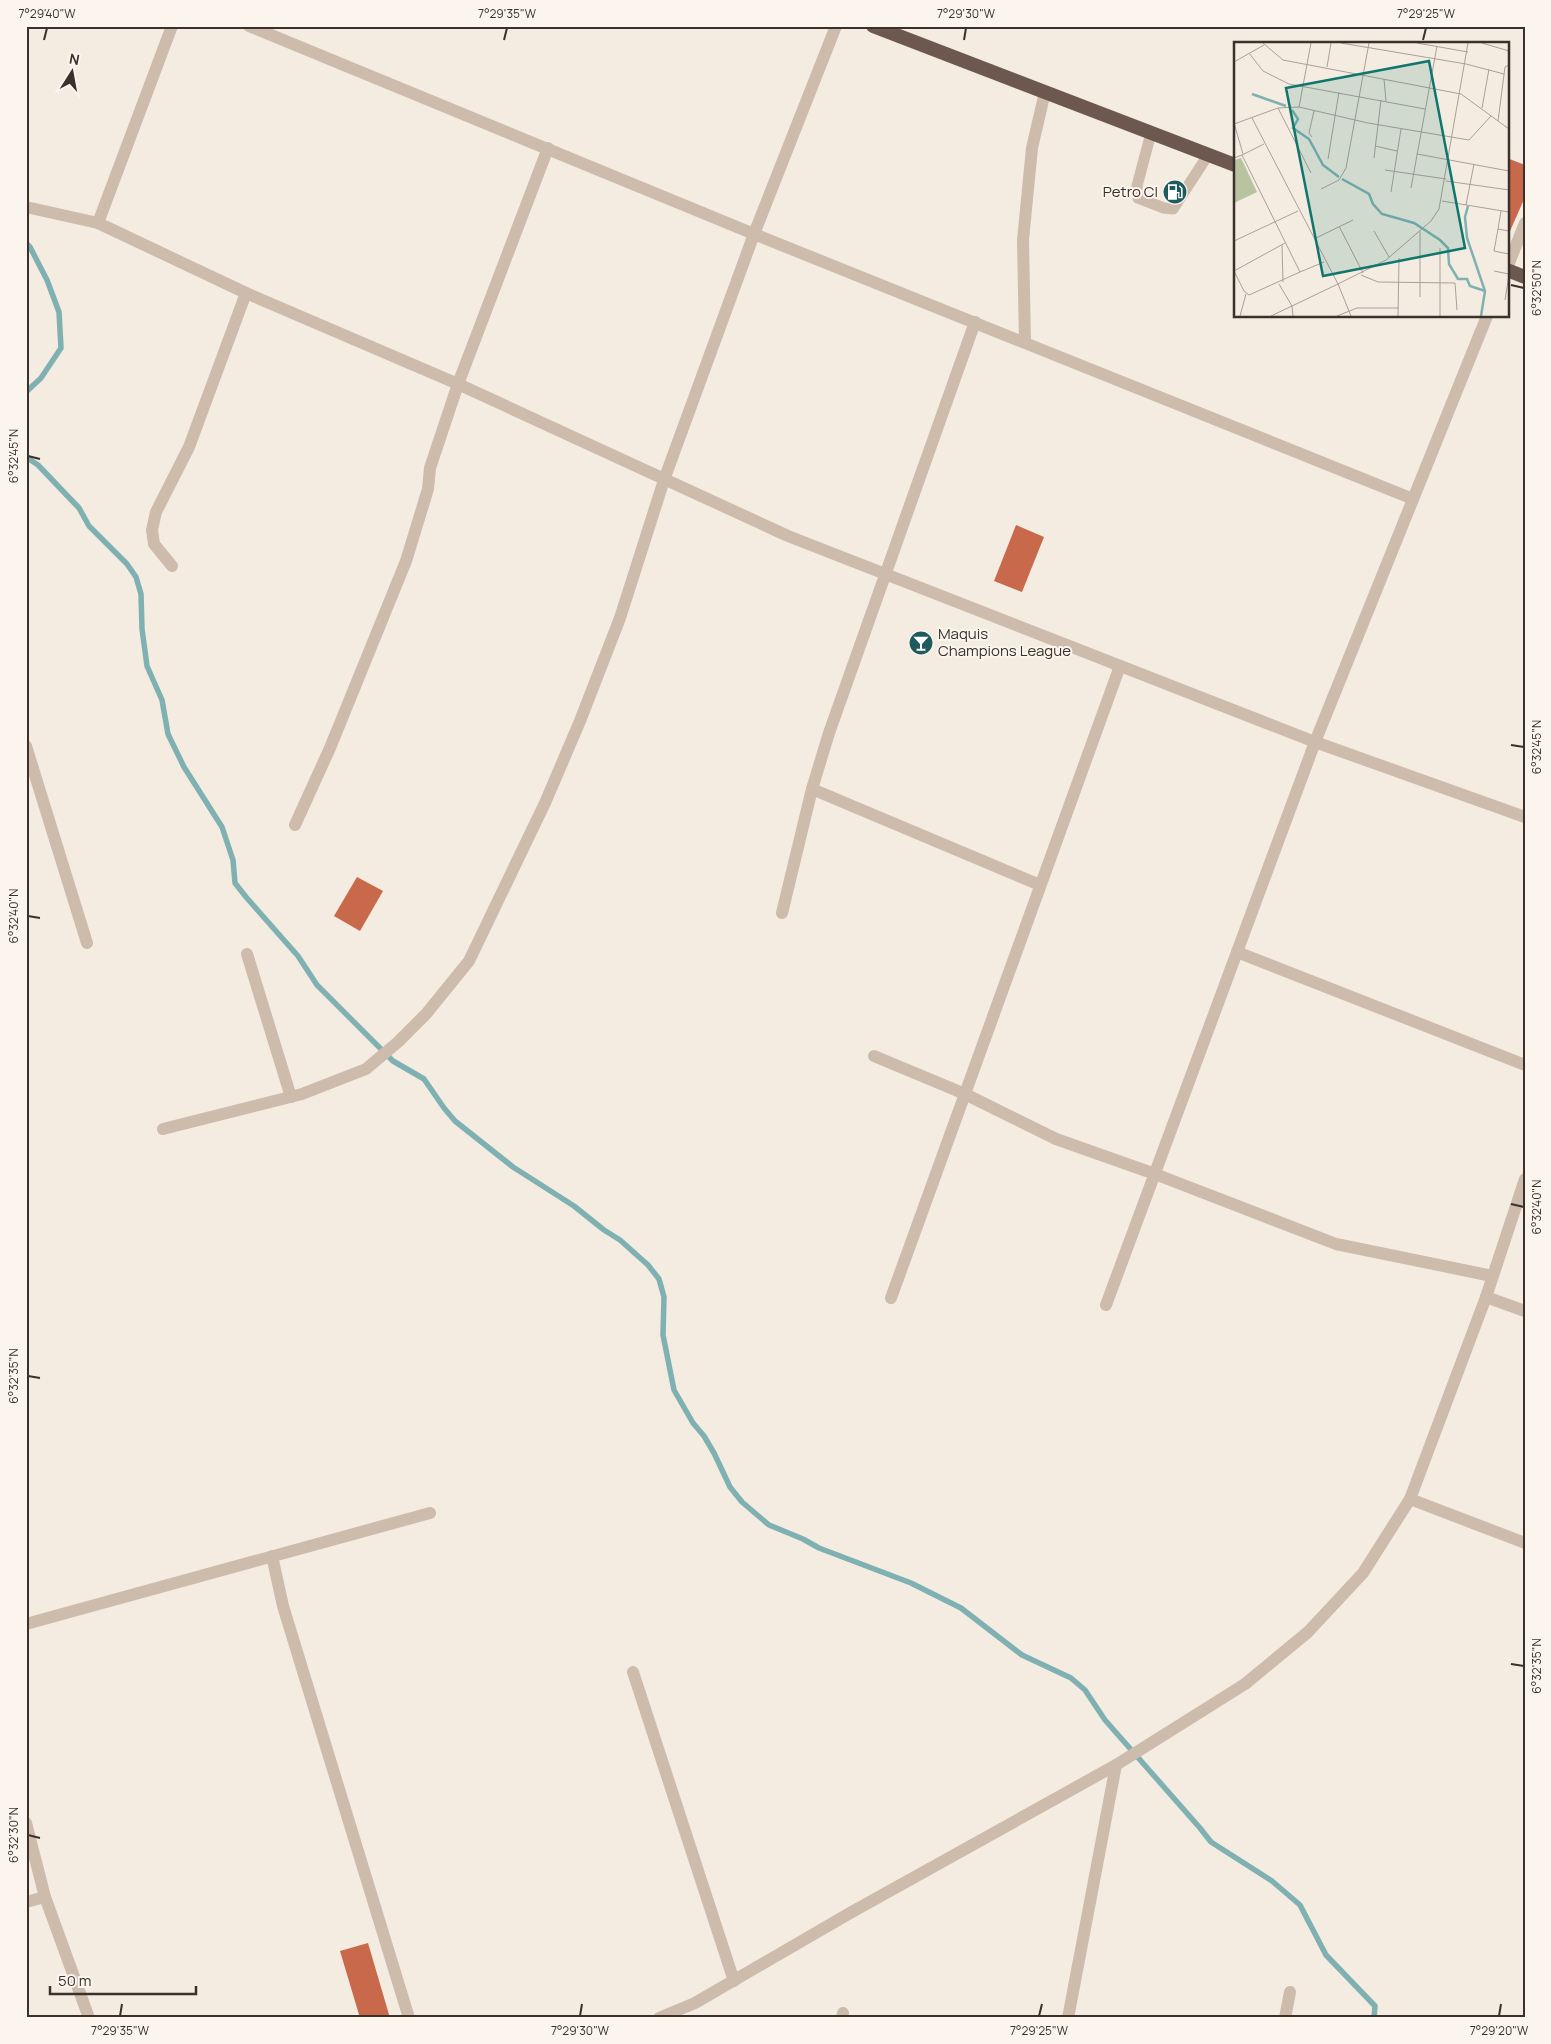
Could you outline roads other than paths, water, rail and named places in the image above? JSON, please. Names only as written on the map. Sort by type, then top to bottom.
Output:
[{"type":"highway","points":[[873,26],[1234,165]]},
{"type":"highway","points":[[1508,270],[1525,278]]},
{"type":"street","points":[[98,223],[172,26]]},
{"type":"street","points":[[249,26],[754,234],[1412,499]]},
{"type":"street","points":[[163,1129],[290,1097],[366,1069],[398,1042],[426,1014],[469,961],[545,803],[580,721],[620,618],[664,480],[754,234],[836,26]]},
{"type":"street","points":[[1025,342],[1023,240],[1032,148],[1045,92]]},
{"type":"street","points":[[295,824],[330,748],[406,561],[428,489],[430,468],[458,384],[548,148]]},
{"type":"street","points":[[26,207],[98,223],[246,293],[458,384],[788,536],[885,572],[1315,742],[1525,816]]},
{"type":"street","points":[[1508,266],[1525,224]]},
{"type":"street","points":[[172,566],[154,544],[152,530],[156,512],[189,447],[246,293]]},
{"type":"street","points":[[1106,1305],[1315,742],[1486,318]]},
{"type":"street","points":[[782,913],[812,789],[885,572],[975,322]]},
{"type":"street","points":[[891,1298],[1120,666]]},
{"type":"street","points":[[26,746],[87,943]]},
{"type":"street","points":[[812,789],[1040,885]]},
{"type":"street","points":[[1237,952],[1525,1065]]},
{"type":"street","points":[[247,954],[290,1097]]},
{"type":"street","points":[[874,1056],[965,1094],[1056,1139],[1155,1174],[1336,1244],[1492,1276]]},
{"type":"street","points":[[658,2018],[695,2003],[850,1913],[1118,1763],[1245,1684],[1308,1632],[1363,1573],[1410,1499],[1486,1297],[1525,1179]]},
{"type":"street","points":[[1486,1297],[1525,1311]]},
{"type":"street","points":[[1410,1499],[1525,1543]]},
{"type":"street","points":[[26,1624],[430,1513]]},
{"type":"street","points":[[272,1556],[283,1606],[409,2018]]},
{"type":"street","points":[[633,1672],[734,1981]]},
{"type":"street","points":[[1068,2018],[1118,1763]]},
{"type":"street","points":[[26,1823],[45,1897],[89,2018]]},
{"type":"street","points":[[26,1902],[45,1897]]},
{"type":"street","points":[[1285,2018],[1290,1992]]},
{"type":"lane","points":[[1151,133],[1137,186],[1138,198],[1164,208],[1173,209],[1208,155]]},
{"type":"waterway","points":[[26,243],[30,247],[47,280],[59,312],[61,348],[41,378],[26,392]]},
{"type":"waterway","points":[[26,457],[38,465],[79,508],[89,526],[127,564],[136,577],[141,594],[142,629],[147,666],[162,700],[168,734],[184,767],[222,827],[233,860],[235,883],[298,956],[317,985],[393,1061],[424,1079],[455,1121],[513,1167],[574,1206],[620,1240],[648,1265],[659,1279],[664,1297],[663,1335],[674,1390],[693,1423],[704,1436],[714,1453],[730,1487],[742,1502],[769,1525],[819,1548],[911,1583],[961,1608],[1022,1655],[1071,1678],[1085,1690],[1105,1720],[1211,1842],[1272,1881],[1300,1905],[1326,1955],[1375,2006],[1374,2018]]},
{"type":"place","name":"Petro CI","points":[[1175,192]]},
{"type":"place","name":"Maquis Champions League","points":[[921,643]]}]
